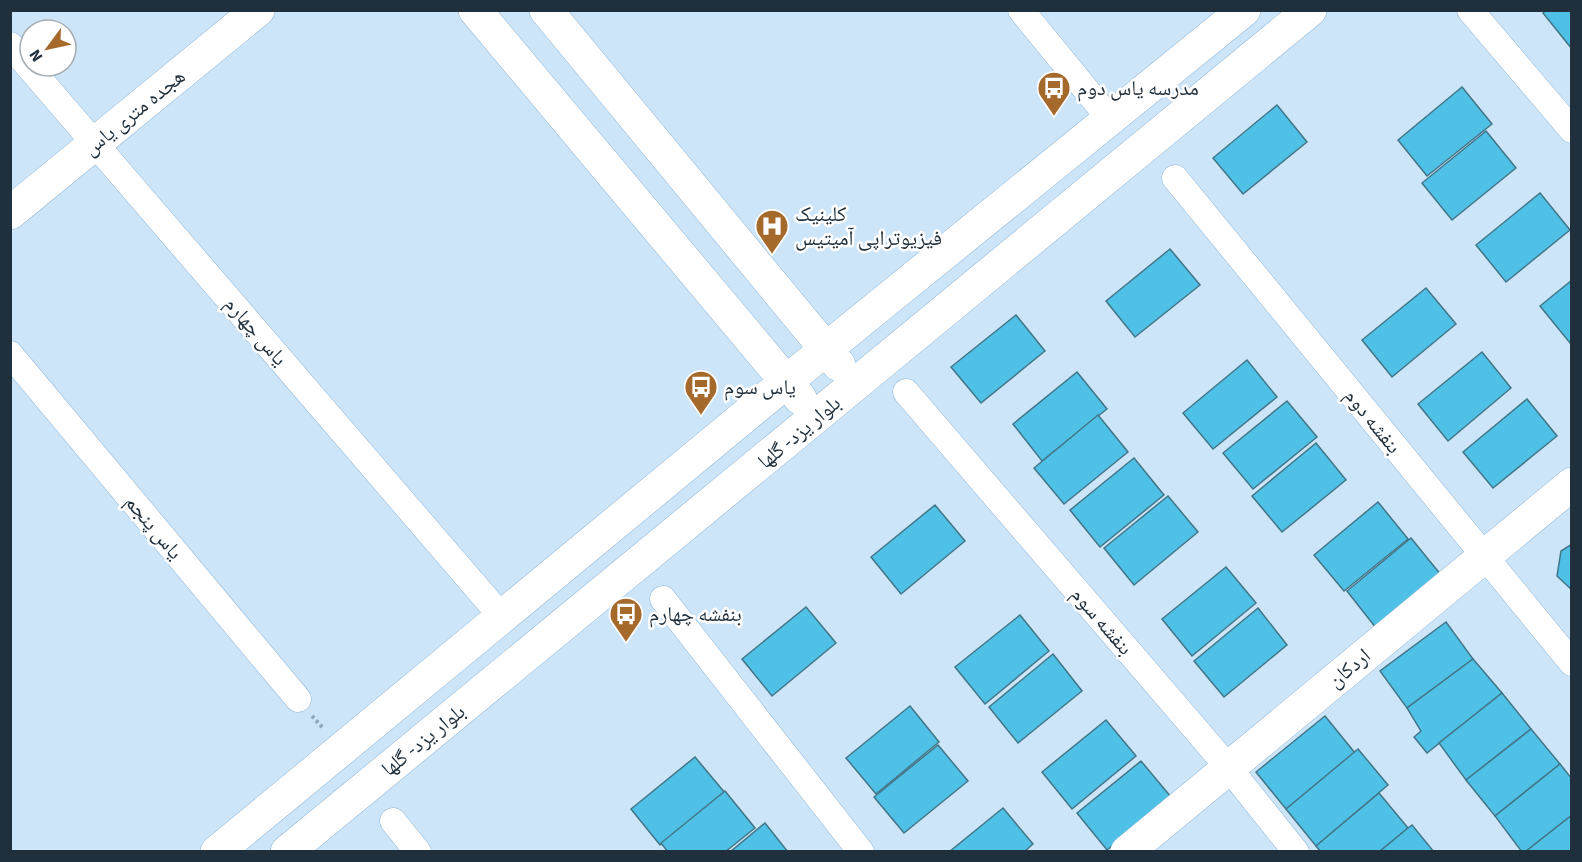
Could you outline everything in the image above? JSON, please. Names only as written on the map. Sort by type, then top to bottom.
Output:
[{"type":"main road","name":"هجده متری یاس","points":[[10,213],[258,10]]},
{"type":"main road","points":[[475,10],[787,381],[815,419]]},
{"type":"main road","points":[[546,10],[854,386]]},
{"type":"main road","points":[[217,852],[826,349],[1244,10]]},
{"type":"main road","name":"بلوار یزد- گلها","points":[[287,852],[1310,10]]},
{"type":"main road","name":"اردکان","points":[[1126,852],[1572,483]]},
{"type":"street","points":[[1021,10],[1110,119]]},
{"type":"street","points":[[1470,10],[1572,130]]},
{"type":"street","name":"یاس چهارم","points":[[10,45],[502,617]]},
{"type":"street","name":"بنفشه دوم","points":[[1175,178],[1572,663]]},
{"type":"street","name":"یاس پنجم","points":[[10,354],[298,699]]},
{"type":"street","name":"بنفشه سوم","points":[[906,392],[1228,767],[1296,852]]},
{"type":"street","points":[[663,599],[861,852]]},
{"type":"street","points":[[393,821],[418,852]]},
{"type":"path","points":[[298,699],[340,749]]},
{"type":"building","points":[[1546,10],[1572,10],[1572,49],[1543,13]]},
{"type":"building","points":[[1462,87],[1492,124],[1427,176],[1398,140]]},
{"type":"building","points":[[1277,105],[1307,142],[1243,194],[1213,158]]},
{"type":"building","points":[[1486,131],[1516,168],[1452,220],[1422,183]]},
{"type":"building","points":[[1540,193],[1570,230],[1506,282],[1476,245]]},
{"type":"building","points":[[1170,249],[1200,285],[1135,337],[1106,301]]},
{"type":"building","points":[[1572,280],[1572,341],[1570,343],[1540,306]]},
{"type":"building","points":[[1426,288],[1456,324],[1392,377],[1362,340]]},
{"type":"building","points":[[1016,315],[1045,351],[981,403],[951,367]]},
{"type":"building","points":[[1482,352],[1511,388],[1448,441],[1418,404]]},
{"type":"building","points":[[1247,360],[1277,397],[1213,449],[1183,413]]},
{"type":"building","points":[[1077,372],[1107,409],[1042,461],[1013,424]]},
{"type":"building","points":[[1527,399],[1557,436],[1493,488],[1463,452]]},
{"type":"building","points":[[1287,401],[1317,437],[1253,489],[1223,453]]},
{"type":"building","points":[[1098,415],[1128,452],[1064,504],[1034,468]]},
{"type":"building","points":[[1316,443],[1346,480],[1282,532],[1252,496]]},
{"type":"building","points":[[1134,458],[1164,495],[1100,547],[1070,510]]},
{"type":"building","points":[[1168,496],[1198,532],[1134,585],[1104,548]]},
{"type":"building","points":[[1378,502],[1408,539],[1344,591],[1314,555]]},
{"type":"building","points":[[935,505],[965,541],[901,594],[871,557]]},
{"type":"building","points":[[1411,538],[1441,575],[1376,628],[1347,591]]},
{"type":"building","points":[[1572,544],[1572,590],[1557,576],[1561,551]]},
{"type":"building","points":[[1226,567],[1256,603],[1192,656],[1162,619]]},
{"type":"building","points":[[806,607],[836,643],[772,696],[742,659]]},
{"type":"building","points":[[1258,608],[1287,645],[1224,697],[1194,661]]},
{"type":"building","points":[[1020,615],[1049,651],[985,704],[955,667]]},
{"type":"building","points":[[1446,622],[1473,659],[1407,708],[1380,671]]},
{"type":"building","points":[[1053,654],[1082,691],[1018,743],[989,707]]},
{"type":"building","points":[[1473,659],[1502,693],[1427,753],[1414,737],[1421,731],[1407,708]]},
{"type":"building","points":[[1502,693],[1531,729],[1466,780],[1439,743]]},
{"type":"building","points":[[910,706],[939,742],[876,794],[846,758]]},
{"type":"building","points":[[1325,716],[1355,753],[1286,809],[1256,772]]},
{"type":"building","points":[[1106,720],[1136,756],[1072,809],[1042,772]]},
{"type":"building","points":[[1531,729],[1560,764],[1495,816],[1466,780]]},
{"type":"building","points":[[938,745],[968,781],[904,833],[874,797]]},
{"type":"building","points":[[1358,749],[1388,785],[1316,846],[1286,809]]},
{"type":"building","points":[[695,757],[725,793],[660,845],[631,809]]},
{"type":"building","points":[[1141,761],[1171,797],[1107,850],[1077,813]]},
{"type":"building","points":[[1560,764],[1572,779],[1572,815],[1522,852],[1495,816]]},
{"type":"building","points":[[725,791],[755,828],[725,852],[668,852],[661,843]]},
{"type":"building","points":[[1379,793],[1408,828],[1379,852],[1321,852],[1316,846]]},
{"type":"building","points":[[1003,808],[1033,844],[1024,852],[949,852]]},
{"type":"building","points":[[1572,815],[1572,852],[1525,852]]},
{"type":"building","points":[[765,823],[788,852],[730,852]]},
{"type":"building","points":[[1412,825],[1434,852],[1379,852],[1408,828]]},
{"type":"place","name":"مدرسه یاس دوم","points":[[1054,117]]},
{"type":"place","name":"کلینیک فیزیوتراپی آمیتیس","points":[[772,255]]},
{"type":"place","name":"یاس سوم","points":[[701,416]]},
{"type":"place","name":"بنفشه چهارم","points":[[626,643]]}]
